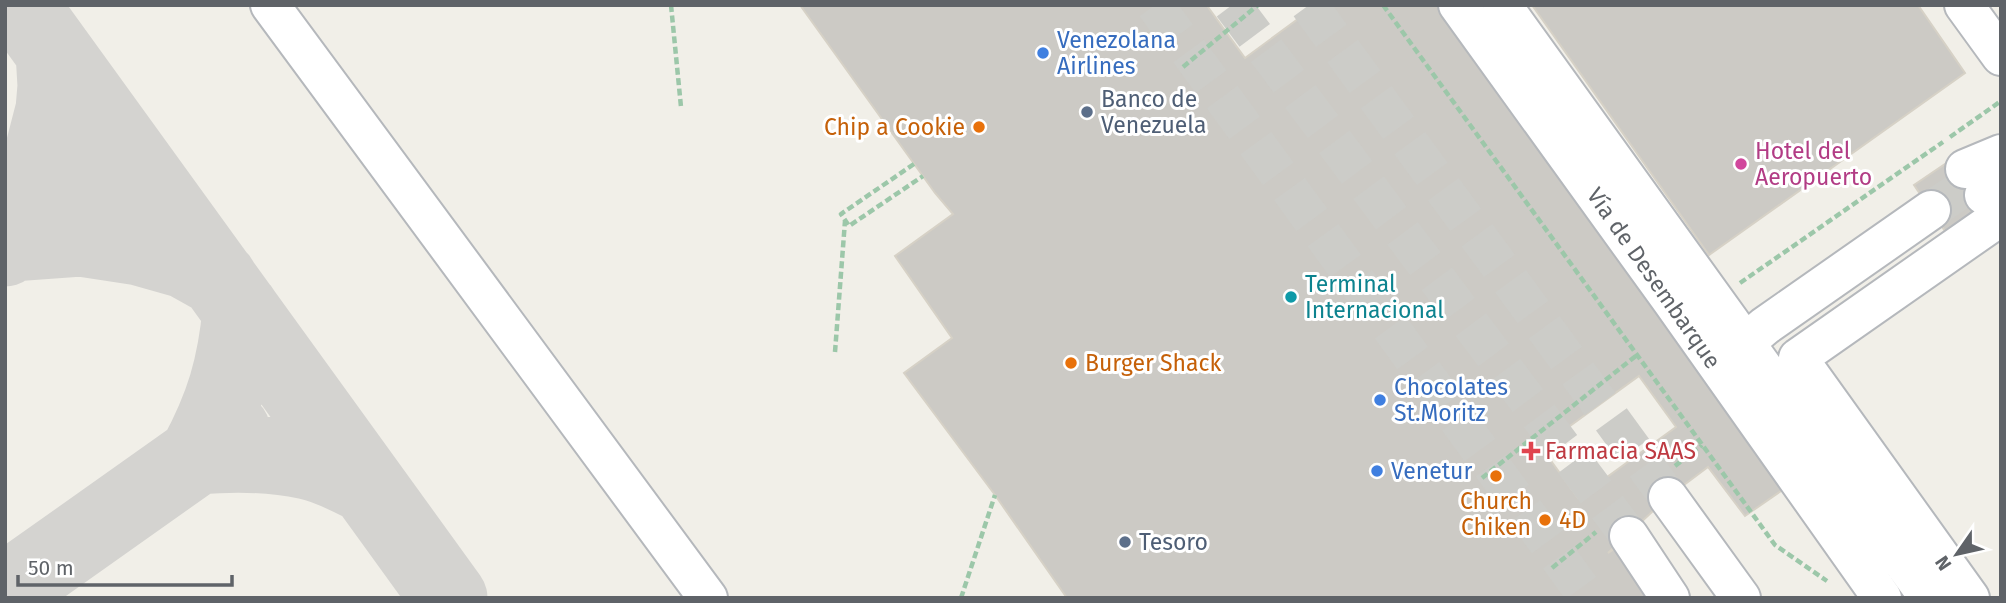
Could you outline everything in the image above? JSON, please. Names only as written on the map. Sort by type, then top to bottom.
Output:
[{"type":"lane","points":[[270,5],[708,598]]},
{"type":"lane","name":"Vía de Desembarque","points":[[1458,5],[1671,300],[1840,568],[1882,598]]},
{"type":"lane","points":[[1502,5],[1929,598]]},
{"type":"lane","points":[[1964,5],[2001,56]]},
{"type":"lane","points":[[1970,598],[1798,358],[1988,183],[2001,154]]},
{"type":"lane","points":[[1745,343],[1785,312],[1823,303],[1931,210]]},
{"type":"lane","points":[[1668,497],[1741,598]]},
{"type":"lane","points":[[1629,536],[1670,598]]},
{"type":"path","points":[[671,5],[681,107]]},
{"type":"path","points":[[1183,67],[1258,5]]},
{"type":"path","points":[[1383,5],[1775,545],[1840,568]]},
{"type":"path","points":[[1716,300],[2001,101]]},
{"type":"path","points":[[914,164],[841,214],[849,226],[923,176]]},
{"type":"path","points":[[835,352],[845,220]]},
{"type":"path","points":[[1482,478],[1637,355]]},
{"type":"path","points":[[961,598],[995,495]]},
{"type":"building","name":"Terminal Internacional","points":[[800,5],[1211,5],[1208,7],[1245,58],[1317,5],[1449,5],[1794,482],[1745,516],[1708,467],[1668,497],[1608,553],[1627,541],[1666,598],[1067,598],[995,495],[904,373],[952,338],[895,256],[953,214],[935,193]],"holes":[[[1639,376],[1676,427],[1578,498],[1541,447]]]},
{"type":"building","name":"Hotel del Aeropuerto","points":[[1532,5],[1918,5],[1965,73],[1709,255]]},
{"type":"building","points":[[1957,156],[1996,213],[1953,243],[1914,185]]},
{"type":"taxiway","points":[[20,5],[449,598]]},
{"type":"taxiway","points":[[54,52],[54,110],[39,168],[11,243],[129,156]]},
{"type":"taxiway","points":[[5,248],[11,243],[80,238],[139,247],[185,260],[219,279]]},
{"type":"taxiway","points":[[232,431],[197,456],[215,420],[227,385],[236,349],[241,310]]},
{"type":"taxiway","points":[[5,592],[197,456],[252,454],[293,458],[330,468],[368,486]]},
{"type":"tunnel","points":[[1155,5],[1588,598]]},
{"type":"tunnel","points":[[1232,5],[1629,536]]},
{"type":"tunnel","points":[[1309,5],[1668,497]]},
{"type":"tunnel","points":[[1931,210],[1974,181]]},
{"type":"place","name":"Venezolana Airlines","points":[[1043,53]]},
{"type":"place","name":"Banco de Venezuela","points":[[1087,112]]},
{"type":"place","name":"Chip a Cookie","points":[[979,127]]},
{"type":"place","name":"Hotel del Aeropuerto","points":[[1741,164]]},
{"type":"place","name":"Terminal Internacional","points":[[1291,297]]},
{"type":"place","name":"Burger Shack","points":[[1071,363]]},
{"type":"place","name":"Chocolates St.Moritz","points":[[1380,400]]},
{"type":"place","name":"Farmacia SAAS","points":[[1531,451]]},
{"type":"place","name":"Venetur","points":[[1377,471]]},
{"type":"place","name":"Church Chiken","points":[[1496,476]]},
{"type":"place","name":"4D","points":[[1545,520]]},
{"type":"place","name":"Tesoro","points":[[1125,542]]}]
